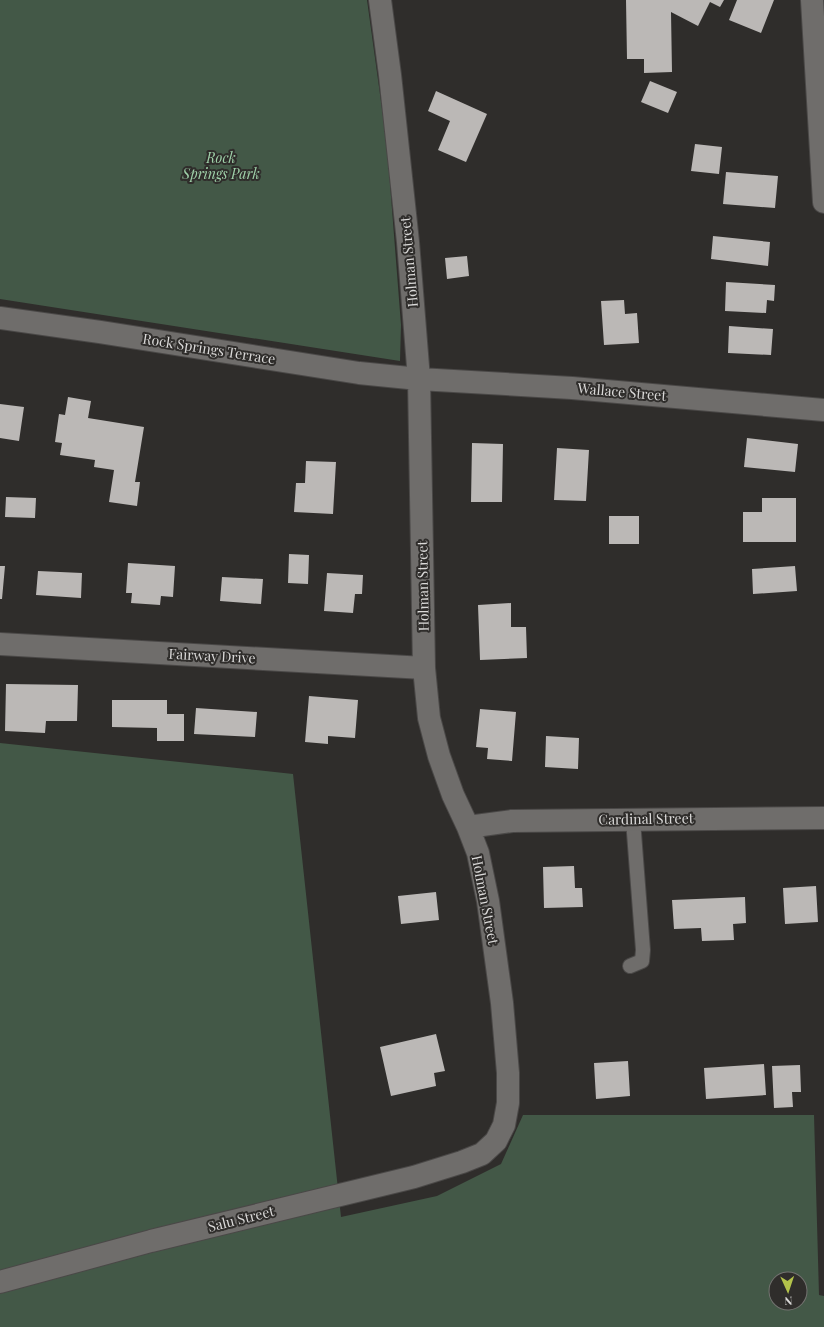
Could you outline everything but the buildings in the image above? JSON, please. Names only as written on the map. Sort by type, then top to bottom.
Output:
[{"type":"street","name":"Holman Street","points":[[380,0],[391,82],[408,242],[419,379],[424,668],[429,718],[439,756],[453,795],[478,853],[488,901],[502,1003],[508,1073],[508,1103],[504,1125],[496,1141],[482,1154]]},
{"type":"street","points":[[812,0],[824,202]]},
{"type":"street","name":"Rock Springs Terrace","points":[[0,318],[100,332],[359,373],[419,379]]},
{"type":"street","name":"Wallace Street","points":[[419,379],[572,388],[824,410]]},
{"type":"street","name":"Fairway Drive","points":[[0,644],[424,668]]},
{"type":"street","name":"Cardinal Street","points":[[468,827],[512,821],[824,818]]},
{"type":"street","name":"Salu Street","points":[[0,1282],[151,1241],[414,1177],[482,1154]]},
{"type":"lane","points":[[630,966],[642,960],[643,950],[633,820]]},
{"type":"green space","name":"Rock Springs Park","points":[[0,0],[367,0],[387,145],[401,325],[400,361],[0,299]]},
{"type":"green space","points":[[0,743],[293,774],[341,1217],[437,1196],[501,1164],[523,1115],[814,1115],[819,1295],[824,1296],[824,1327],[0,1327]]}]
